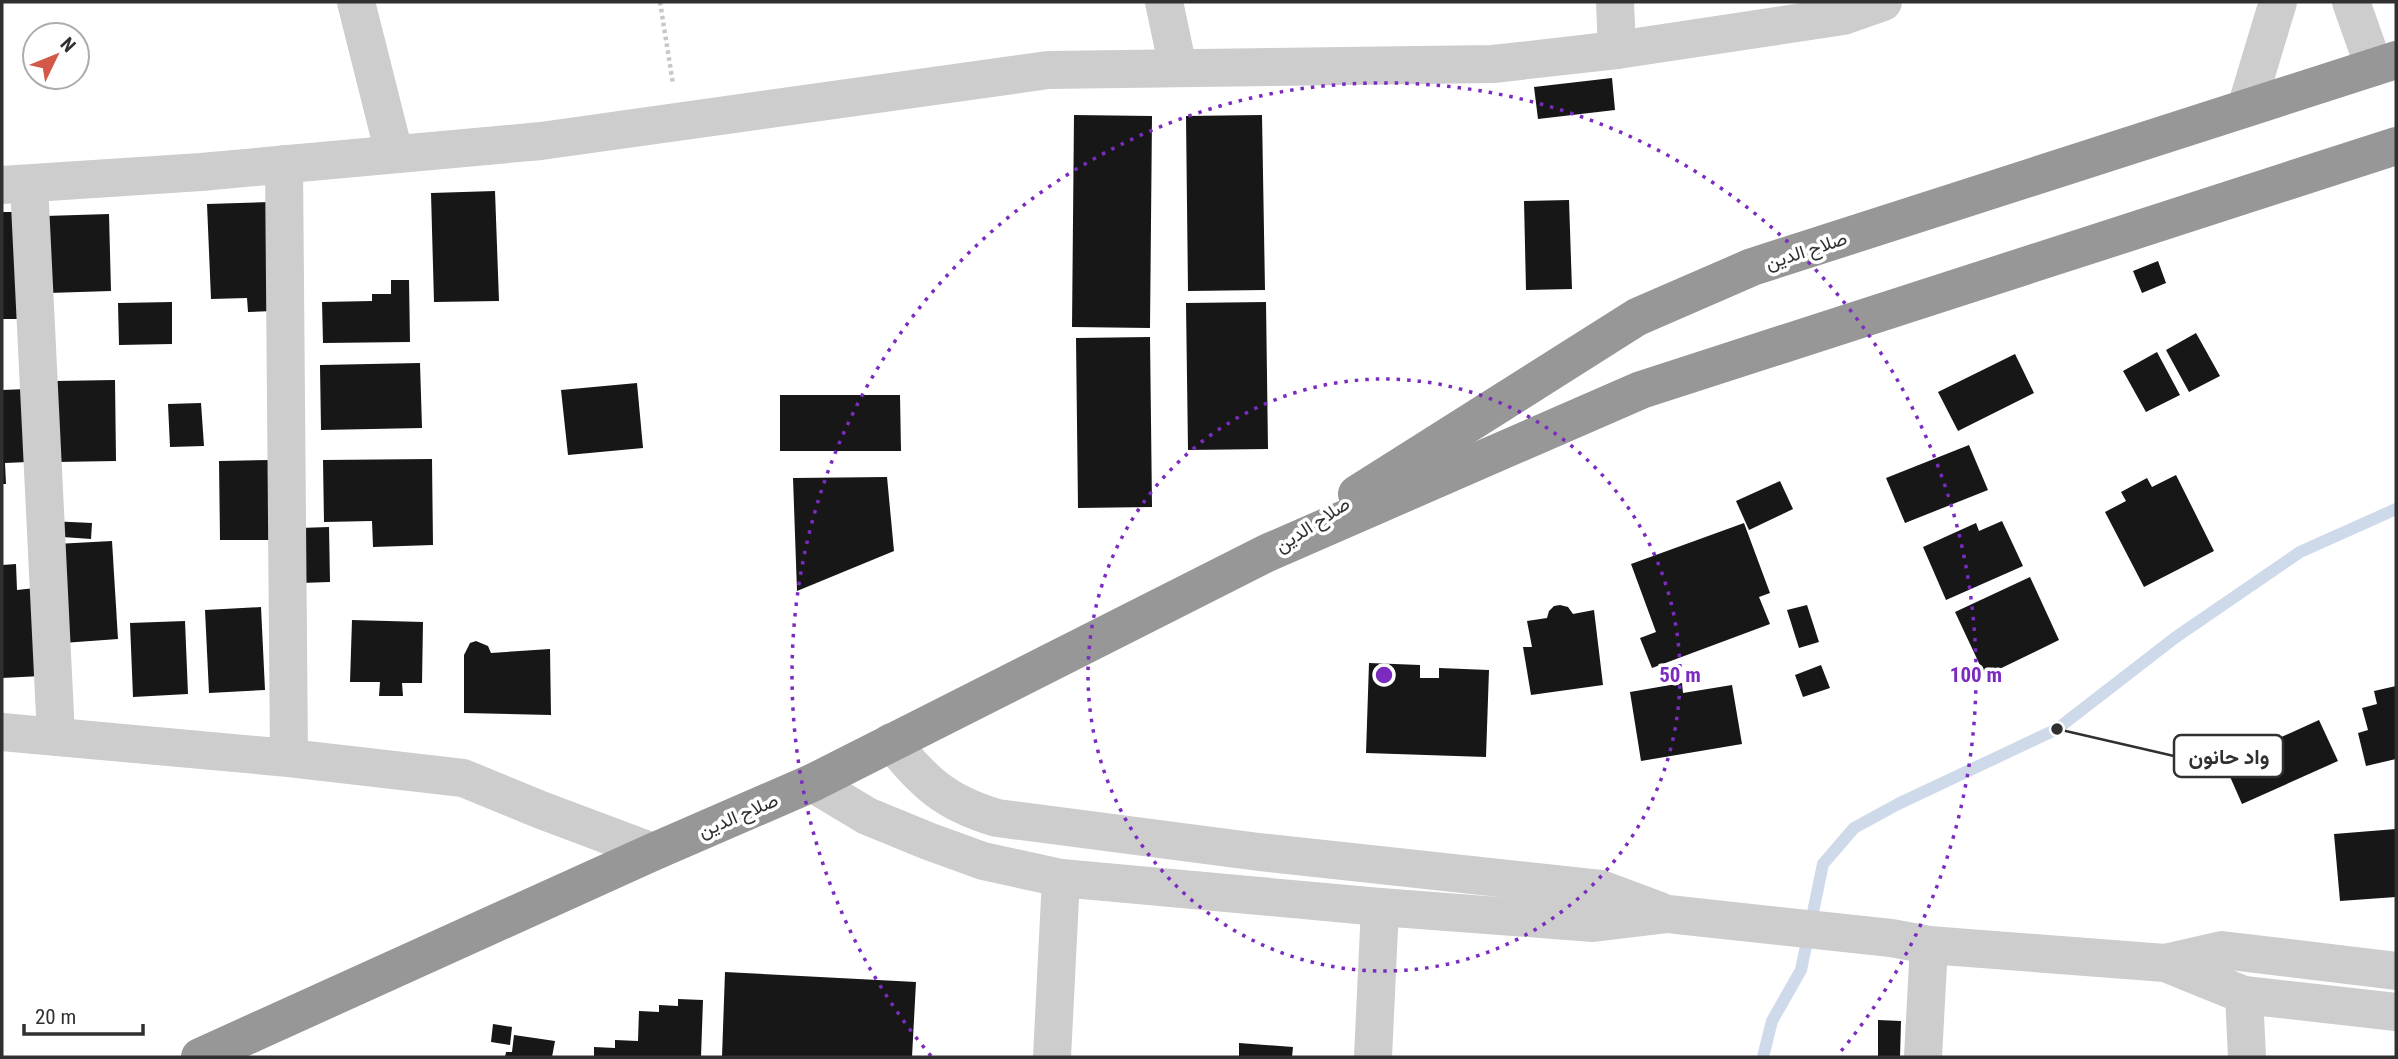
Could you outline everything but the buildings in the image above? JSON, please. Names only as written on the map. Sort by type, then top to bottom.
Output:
[{"type":"highway","name":"صلاح الدين","points":[[1268,553],[1423,450],[1637,317],[1752,267],[2385,63]]},
{"type":"highway","name":"صلاح الدين","points":[[200,1057],[812,783],[1268,553],[1641,390],[2396,146]]},
{"type":"street","points":[[356,2],[394,153]]},
{"type":"street","points":[[1164,2],[1178,68]]},
{"type":"street","points":[[1615,2],[1617,50]]},
{"type":"street","points":[[56,736],[16,185],[541,141],[1048,69],[1493,64],[1617,50],[1843,16],[1883,2]]},
{"type":"street","points":[[2246,108],[2278,2]]},
{"type":"street","points":[[2351,2],[2385,63]]},
{"type":"street","points":[[284,164],[289,758]]},
{"type":"street","points":[[2,732],[289,758],[464,778],[653,852]]},
{"type":"street","points":[[891,742],[939,793],[997,818],[1259,852],[1601,890],[1668,914]]},
{"type":"street","points":[[812,783],[867,816],[928,841],[983,861],[1062,878],[1593,923],[1668,914],[1891,938],[1929,945],[2165,963],[2222,950],[2396,971]]},
{"type":"street","points":[[1052,1057],[1062,878]]},
{"type":"street","points":[[1373,1057],[1380,907]]},
{"type":"street","points":[[1923,1057],[1929,945]]},
{"type":"street","points":[[2165,963],[2244,995],[2396,1012]]},
{"type":"street","points":[[2244,995],[2247,1057]]},
{"type":"path","points":[[660,2],[679,123]]},
{"type":"waterway","points":[[1763,1057],[1772,1021],[1801,970],[1823,864],[1854,828],[1898,804],[2057,729],[2176,637],[2300,552],[2396,509]]},
{"type":"place","name":"واد حانون","points":[[2057,729]]}]
